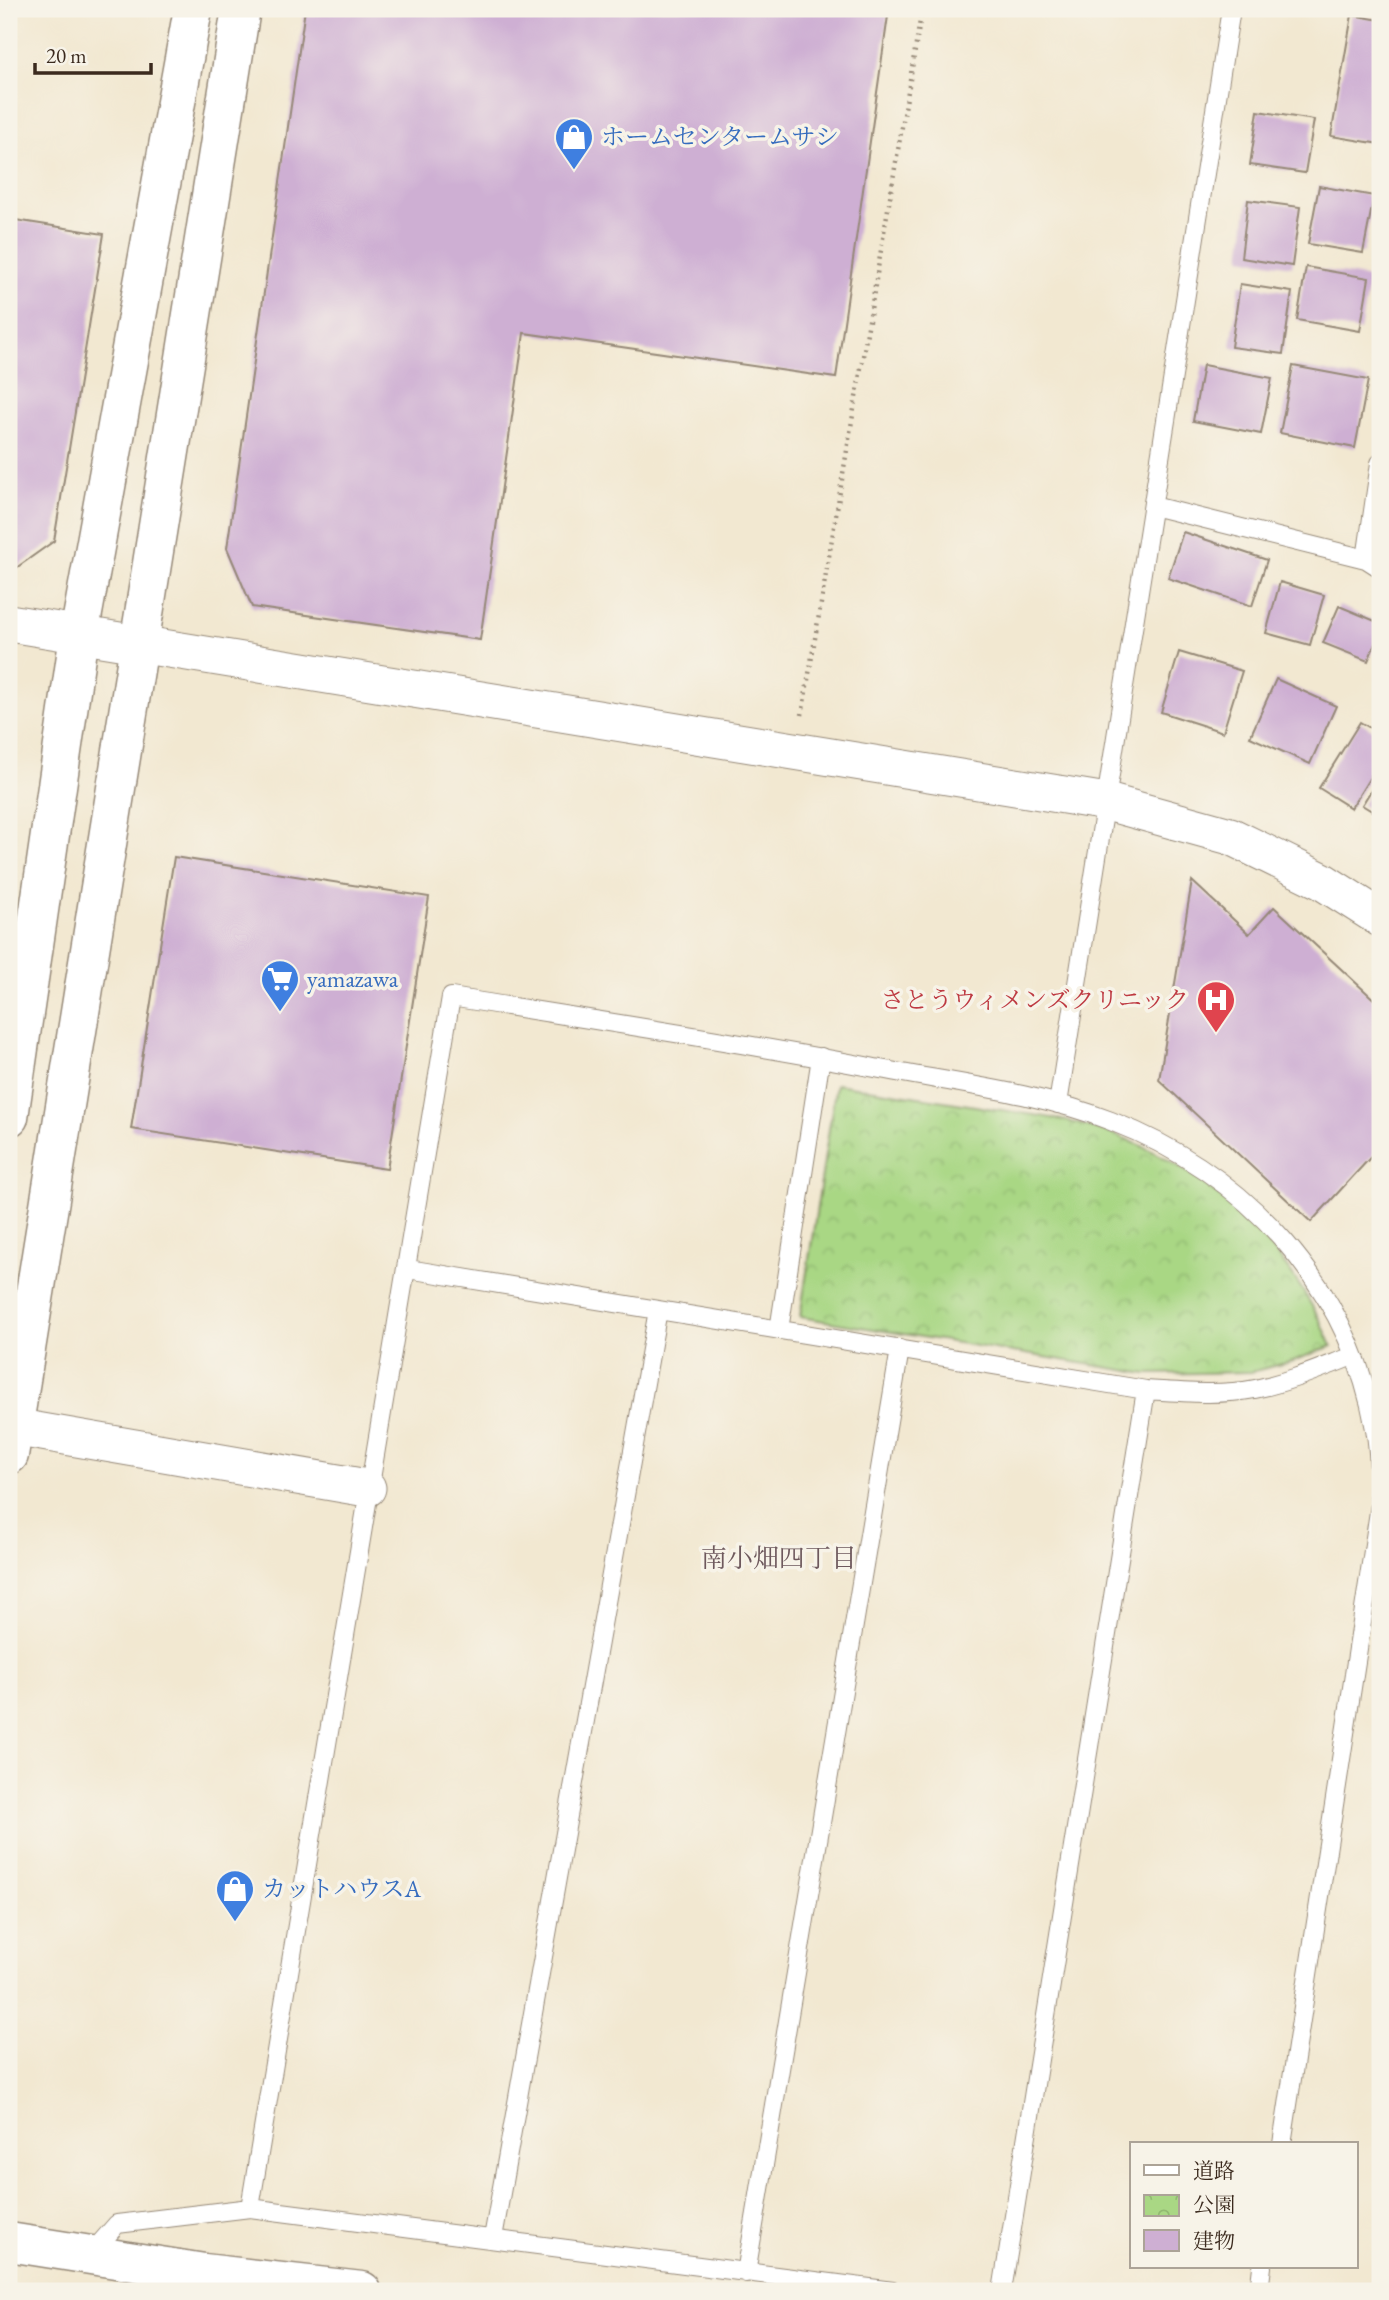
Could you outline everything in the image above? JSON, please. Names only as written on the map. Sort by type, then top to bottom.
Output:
[{"type":"street","points":[[9,1117],[79,635],[193,9]]},
{"type":"street","points":[[241,9],[11,1441],[367,1488]]},
{"type":"street","points":[[9,623],[1107,802],[1230,836],[1322,881],[1380,918]]},
{"type":"street","points":[[9,2242],[90,2255],[209,2282],[362,2291]]},
{"type":"lane","points":[[1058,1104],[1231,9]]},
{"type":"lane","points":[[1153,506],[1373,564],[1380,463]]},
{"type":"lane","points":[[250,2208],[367,1488],[408,1269],[451,997],[821,1058],[1058,1104],[1109,1120],[1162,1143],[1210,1172],[1255,1208],[1312,1276],[1335,1315],[1353,1356],[1375,1429],[1380,1505],[1372,1625],[1282,2142]]},
{"type":"lane","points":[[779,1329],[821,1058]]},
{"type":"lane","points":[[408,1269],[1146,1390],[1199,1393],[1254,1389],[1302,1376],[1353,1356]]},
{"type":"lane","points":[[493,2238],[658,1310]]},
{"type":"lane","points":[[746,2273],[900,1349]]},
{"type":"lane","points":[[1002,2291],[1146,1390]]},
{"type":"lane","points":[[90,2255],[117,2224],[250,2208],[893,2291]]},
{"type":"lane","points":[[1258,2291],[1262,2268]]},
{"type":"path","points":[[796,750],[922,9]]},
{"type":"green space","points":[[836,1084],[1063,1120],[1093,1127],[1144,1147],[1212,1190],[1242,1216],[1269,1245],[1293,1277],[1332,1346],[1293,1361],[1251,1372],[1147,1374],[800,1317]]},
{"type":"building","name":"ホームセンタームサシ","points":[[305,9],[889,9],[836,378],[524,333],[480,640],[252,607],[227,548]]},
{"type":"building","points":[[1352,15],[1380,20],[1380,144],[1331,136]]},
{"type":"building","points":[[1258,111],[1314,120],[1305,173],[1250,165]]},
{"type":"building","points":[[1319,186],[1374,196],[1363,253],[1308,244]]},
{"type":"building","points":[[1248,200],[1300,207],[1292,266],[1241,258]]},
{"type":"building","points":[[9,219],[104,234],[54,541],[9,573]]},
{"type":"building","points":[[1306,267],[1369,278],[1360,331],[1297,320]]},
{"type":"building","points":[[1240,284],[1292,292],[1283,354],[1231,347]]},
{"type":"building","points":[[1203,365],[1272,378],[1261,434],[1193,421]]},
{"type":"building","points":[[1293,366],[1368,380],[1355,448],[1280,433]]},
{"type":"building","points":[[1183,532],[1267,560],[1252,606],[1168,578]]},
{"type":"building","points":[[1280,582],[1324,595],[1310,645],[1266,633]]},
{"type":"building","points":[[1339,606],[1380,623],[1380,632],[1368,661],[1323,643]]},
{"type":"building","points":[[1179,652],[1242,671],[1223,732],[1161,712]]},
{"type":"building","points":[[1276,679],[1336,706],[1310,764],[1250,737]]},
{"type":"building","points":[[1360,722],[1380,734],[1380,761],[1351,808],[1319,788]]},
{"type":"building","points":[[1380,776],[1380,816],[1362,805]]},
{"type":"building","name":"yamazawa","points":[[174,857],[429,897],[387,1169],[131,1129]]},
{"type":"building","points":[[1192,881],[1249,934],[1274,907],[1380,1005],[1380,1147],[1311,1222],[1159,1080]]},
{"type":"place","name":"ホームセンタームサシ","points":[[574,171]]},
{"type":"place","name":"yamazawa","points":[[280,1013]]},
{"type":"place","name":"さとうウィメンズクリニック","points":[[1216,1034]]},
{"type":"place","name":"カットハウスA","points":[[235,1923]]},
{"type":"district","name":"南小畑四丁目","points":[[779,1558]]}]
